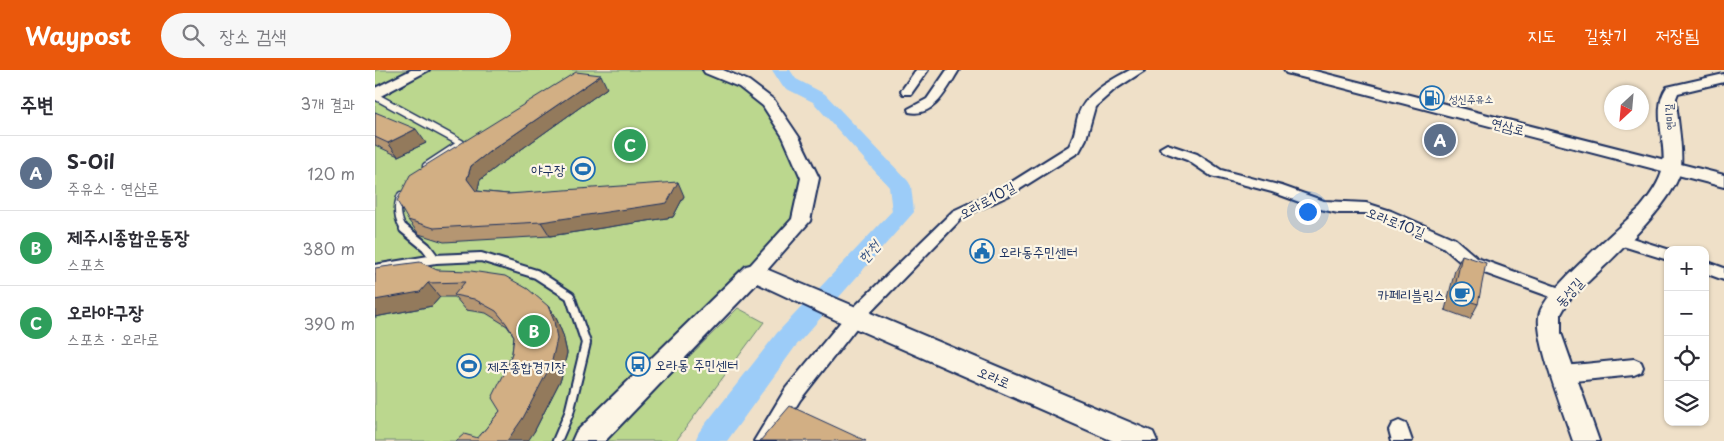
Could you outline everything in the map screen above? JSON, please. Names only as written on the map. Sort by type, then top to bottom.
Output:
[{"type":"main road","name":"연삼로","points":[[1292,70],[1724,181]]},
{"type":"main road","name":"오라로","points":[[754,272],[850,316],[1143,441]]},
{"type":"main road","points":[[586,441],[754,272]]},
{"type":"street","points":[[375,95],[423,70]]},
{"type":"street","points":[[907,91],[922,70]]},
{"type":"street","points":[[914,109],[932,102],[949,70]]},
{"type":"street","name":"오라로10길","points":[[763,441],[793,394],[850,316],[958,214],[1007,190],[1075,149],[1082,139],[1086,111],[1094,100],[1126,76],[1139,70]]},
{"type":"street","points":[[715,71],[744,84],[769,103],[791,137],[810,178],[801,222],[754,272]]},
{"type":"street","name":"연미길","points":[[1672,168],[1668,98],[1672,90],[1724,78]]},
{"type":"street","name":"오라로10길","points":[[1167,148],[1186,154],[1216,174],[1277,189],[1321,205],[1338,208],[1366,208],[1386,214],[1449,243],[1471,262],[1563,295]]},
{"type":"street","name":"동성길","points":[[1586,441],[1549,333],[1550,313],[1563,295],[1647,212],[1660,194],[1672,168]]},
{"type":"street","points":[[1619,239],[1664,254]]},
{"type":"street","points":[[1709,268],[1724,274]]},
{"type":"street","points":[[1564,374],[1634,367]]},
{"type":"lane","points":[[375,95],[461,143],[421,169]]},
{"type":"lane","points":[[403,192],[398,200],[398,219],[408,236],[433,253],[435,258]]},
{"type":"lane","points":[[375,260],[379,268],[435,258],[481,256],[536,274],[570,296],[586,343],[569,413],[557,441]]},
{"type":"green space","points":[[375,70],[710,70],[769,103],[810,178],[801,221],[586,441],[375,441]]},
{"type":"green space","points":[[738,308],[764,322],[676,441],[604,441]]},
{"type":"building","points":[[576,72],[601,75],[489,152],[471,166],[467,179],[476,191],[508,194],[678,182],[667,203],[541,222],[434,228],[408,220],[397,201],[410,175]]},
{"type":"building","points":[[375,112],[416,129],[388,143],[375,137]]},
{"type":"building","points":[[1462,255],[1486,263],[1478,304],[1453,296]]},
{"type":"building","points":[[420,262],[437,270],[471,271],[505,276],[528,289],[548,306],[554,321],[557,339],[551,365],[523,418],[507,441],[456,441],[464,434],[478,438],[500,411],[492,398],[506,370],[512,353],[514,336],[496,311],[474,299],[454,295],[465,282],[428,283],[420,292],[375,300],[375,268]]},
{"type":"building","points":[[790,406],[866,441],[760,441]]},
{"type":"waterway","name":"한천","points":[[710,441],[786,340],[903,212],[900,186],[819,98],[789,83],[781,70]]},
{"type":"place","name":"성신주유소","points":[[1432,98]]},
{"type":"place","name":"S-Oil","points":[[1440,140]]},
{"type":"place","name":"오라야구장","points":[[630,145]]},
{"type":"place","name":"야구장","points":[[583,169]]},
{"type":"place","name":"오라동주민센터","points":[[982,251]]},
{"type":"place","name":"카페리블링스","points":[[1462,294]]},
{"type":"place","name":"제주시종합운동장","points":[[534,331]]},
{"type":"place","name":"오라동 주민센터","points":[[638,364]]},
{"type":"place","name":"제주종합경기장","points":[[469,366]]}]
